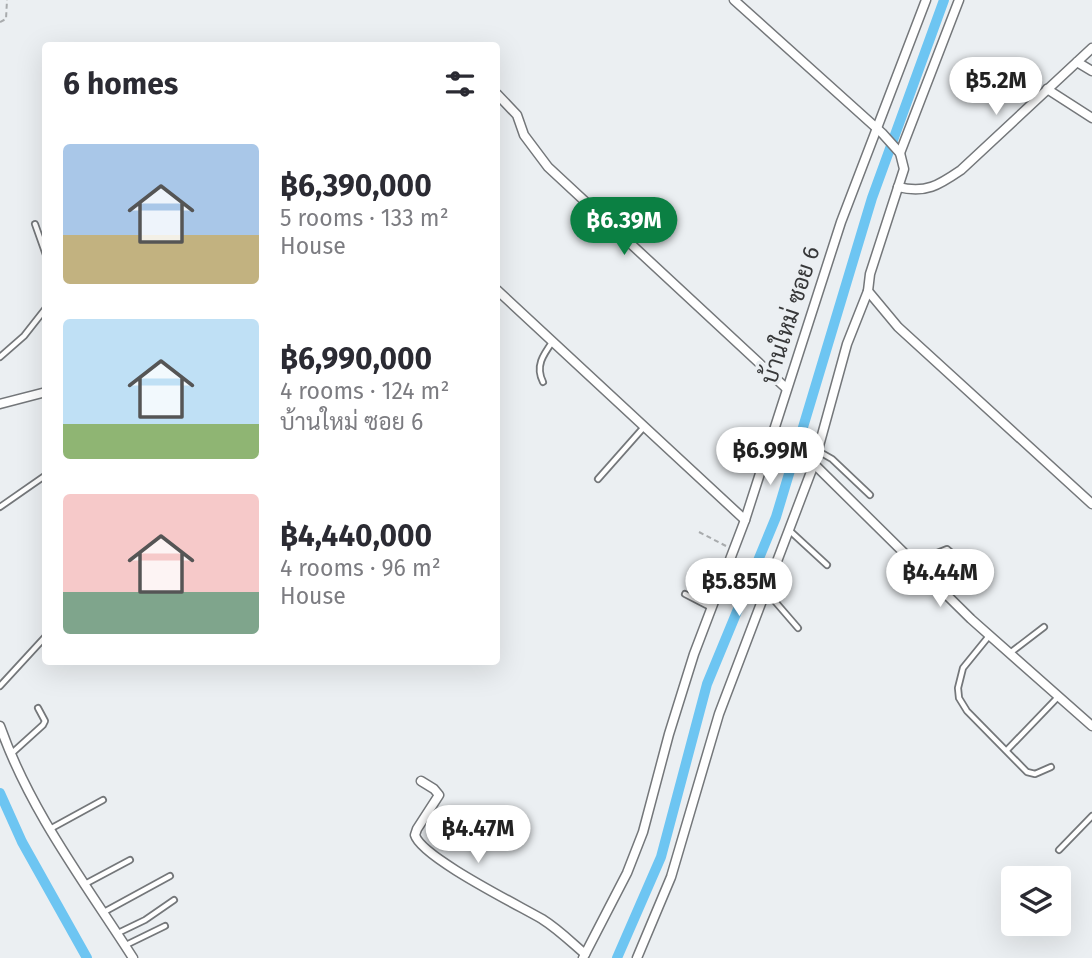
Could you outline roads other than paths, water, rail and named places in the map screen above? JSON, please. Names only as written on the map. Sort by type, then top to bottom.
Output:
[{"type":"street","points":[[637,958],[671,877],[719,714],[814,464],[847,344],[868,291],[870,274],[904,169],[898,150],[880,130],[734,0]]},
{"type":"street","name":"บ้านใหม่ ซอย 6","points":[[584,956],[628,873],[643,832],[678,702],[745,520],[841,222],[880,130],[926,0]]},
{"type":"street","points":[[898,150],[959,0]]},
{"type":"street","points":[[898,187],[919,190],[939,185],[961,170],[1092,48]]},
{"type":"street","points":[[1077,62],[1092,72]]},
{"type":"street","points":[[1047,89],[1092,118]]},
{"type":"street","points":[[500,97],[517,115],[524,135],[548,167],[786,388]]},
{"type":"street","points":[[868,291],[898,327],[1092,503]]},
{"type":"street","points":[[500,293],[745,520]]},
{"type":"street","points":[[0,404],[42,394]]},
{"type":"street","points":[[814,464],[989,635],[1092,726]]},
{"type":"street","points":[[0,726],[10,755],[50,829],[133,958]]},
{"type":"street","points":[[421,781],[439,795],[417,829],[415,835],[419,844],[541,919],[584,956]]},
{"type":"lane","points":[[35,224],[42,244]]},
{"type":"lane","points":[[0,357],[24,336],[42,314]]},
{"type":"lane","points":[[543,382],[539,374],[542,355],[554,341]]},
{"type":"lane","points":[[598,479],[644,426]]},
{"type":"lane","points":[[817,451],[832,459],[870,495]]},
{"type":"lane","points":[[0,507],[42,478]]},
{"type":"lane","points":[[789,529],[827,565]]},
{"type":"lane","points":[[919,568],[937,553],[947,549],[961,561]]},
{"type":"lane","points":[[765,590],[798,628]]},
{"type":"lane","points":[[685,594],[712,607]]},
{"type":"lane","points":[[1010,653],[1044,627]]},
{"type":"lane","points":[[989,635],[962,668],[959,698],[967,711],[1027,772],[1035,774],[1051,767]]},
{"type":"lane","points":[[0,686],[42,640]]},
{"type":"lane","points":[[1007,750],[1059,697]]},
{"type":"lane","points":[[10,755],[43,725],[45,721],[38,708]]},
{"type":"lane","points":[[50,829],[103,800]]},
{"type":"lane","points":[[1059,850],[1092,816]]},
{"type":"lane","points":[[85,885],[130,860]]},
{"type":"lane","points":[[103,912],[170,876]]},
{"type":"lane","points":[[117,934],[145,920],[174,900]]},
{"type":"lane","points":[[125,946],[165,926]]},
{"type":"waterway","points":[[617,958],[661,857],[707,684],[776,517],[872,198],[944,0]]},
{"type":"waterway","points":[[0,793],[22,842],[87,958]]}]
